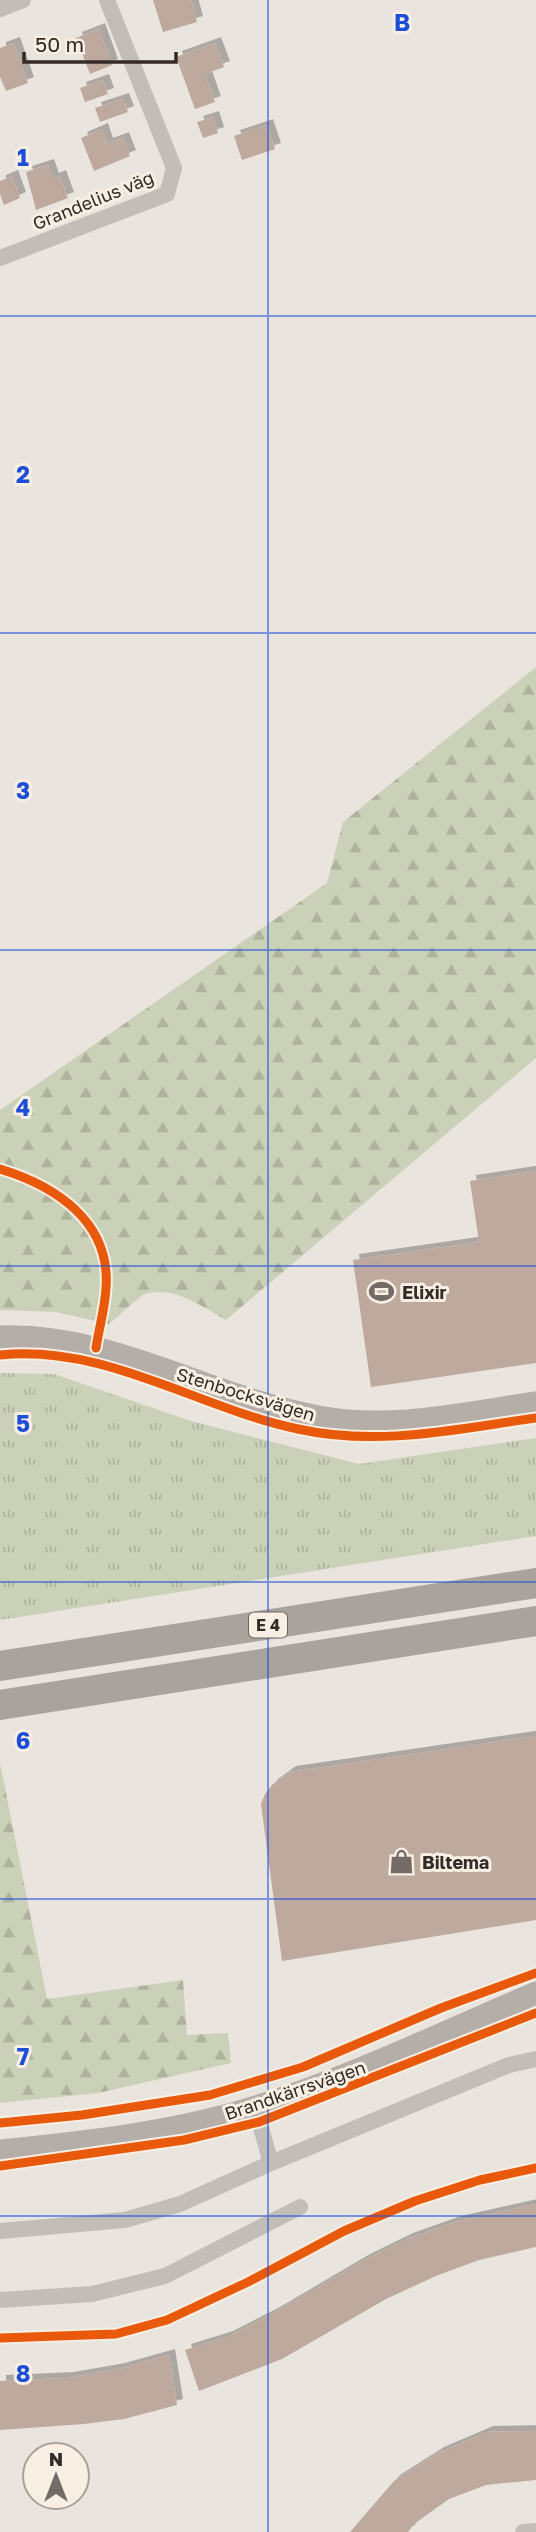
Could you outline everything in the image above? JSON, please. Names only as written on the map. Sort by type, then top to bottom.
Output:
[{"type":"highway","name":"E 4","points":[[0,1666],[536,1583]]},
{"type":"highway","name":"E 4","points":[[0,1704],[536,1621]]},
{"type":"street","points":[[0,9],[23,0]]},
{"type":"street","name":"Grandelius väg","points":[[0,258],[167,194],[174,167],[107,0]]},
{"type":"street","name":"Stenbocksvägen","points":[[0,1337],[49,1339],[96,1348],[290,1411],[355,1422],[415,1420],[536,1403]]},
{"type":"street","name":"Brandkärrsvägen","points":[[0,2151],[95,2140],[182,2125],[255,2108],[338,2078],[536,1993]]},
{"type":"street","points":[[0,2231],[125,2220],[180,2204],[271,2163],[509,2065],[536,2059]]},
{"type":"street","points":[[255,2108],[271,2163]]},
{"type":"street","points":[[0,2300],[92,2294],[165,2276],[300,2207]]},
{"type":"street","points":[[523,2532],[536,2531]]},
{"type":"green space","points":[[536,667],[536,1058],[226,1320],[197,1303],[165,1292],[143,1295],[109,1324],[56,1312],[0,1310],[0,1110],[327,883],[343,822]]},
{"type":"green space","points":[[0,1373],[54,1374],[191,1421],[359,1464],[536,1438],[536,1536],[0,1620]]},
{"type":"green space","points":[[0,1763],[47,1999],[183,1980],[187,2035],[228,2033],[231,2063],[98,2093],[0,2103]]},
{"type":"building","points":[[153,0],[191,0],[197,22],[163,32]]},
{"type":"building","points":[[99,29],[112,65],[90,74],[76,38]]},
{"type":"building","points":[[14,43],[28,83],[6,91],[0,77],[0,48]]},
{"type":"building","points":[[215,43],[224,67],[205,74],[215,102],[195,109],[176,57]]},
{"type":"building","points":[[103,80],[108,94],[85,102],[80,88]]},
{"type":"building","points":[[123,99],[128,112],[100,122],[95,108]]},
{"type":"building","points":[[213,117],[218,133],[203,138],[197,122]]},
{"type":"building","points":[[267,125],[275,149],[242,160],[234,136]]},
{"type":"building","points":[[102,129],[107,144],[123,138],[130,156],[94,171],[81,138]]},
{"type":"building","points":[[48,165],[53,179],[60,176],[68,198],[36,210],[26,172]]},
{"type":"building","points":[[12,176],[20,198],[4,205],[0,194],[0,181]]},
{"type":"building","points":[[536,1171],[536,1363],[371,1387],[353,1260],[479,1242],[470,1181]]},
{"type":"building","name":"Biltema","points":[[536,1736],[536,1920],[282,1961],[261,1804],[272,1785],[290,1772]]},
{"type":"building","points":[[536,2204],[536,2247],[479,2260],[436,2276],[386,2299],[282,2359],[199,2391],[185,2350],[227,2337],[274,2313],[364,2260],[407,2239],[455,2222]]},
{"type":"building","points":[[169,2355],[177,2405],[124,2419],[0,2430],[0,2381],[68,2378],[119,2369]]},
{"type":"building","points":[[536,2431],[536,2480],[486,2485],[449,2499],[414,2524],[408,2532],[350,2532],[394,2481],[438,2453],[487,2432]]},
{"type":"cycle path","points":[[0,1169],[41,1185],[59,1197],[76,1210],[99,1244],[105,1265],[106,1288],[96,1348]]},
{"type":"cycle path","points":[[0,1355],[39,1354],[77,1359],[151,1380],[261,1419],[328,1434],[417,1434],[536,1418]]},
{"type":"cycle path","points":[[0,2123],[82,2115],[210,2095],[303,2067],[441,2008],[536,1973]]},
{"type":"cycle path","points":[[0,2166],[184,2140],[259,2122],[536,2013]]},
{"type":"cycle path","points":[[0,2338],[116,2334],[167,2320],[248,2282],[344,2231],[415,2201],[480,2180],[536,2168]]},
{"type":"place","name":"Elixir","points":[[382,1292]]},
{"type":"place","name":"Biltema","points":[[402,1862]]}]
